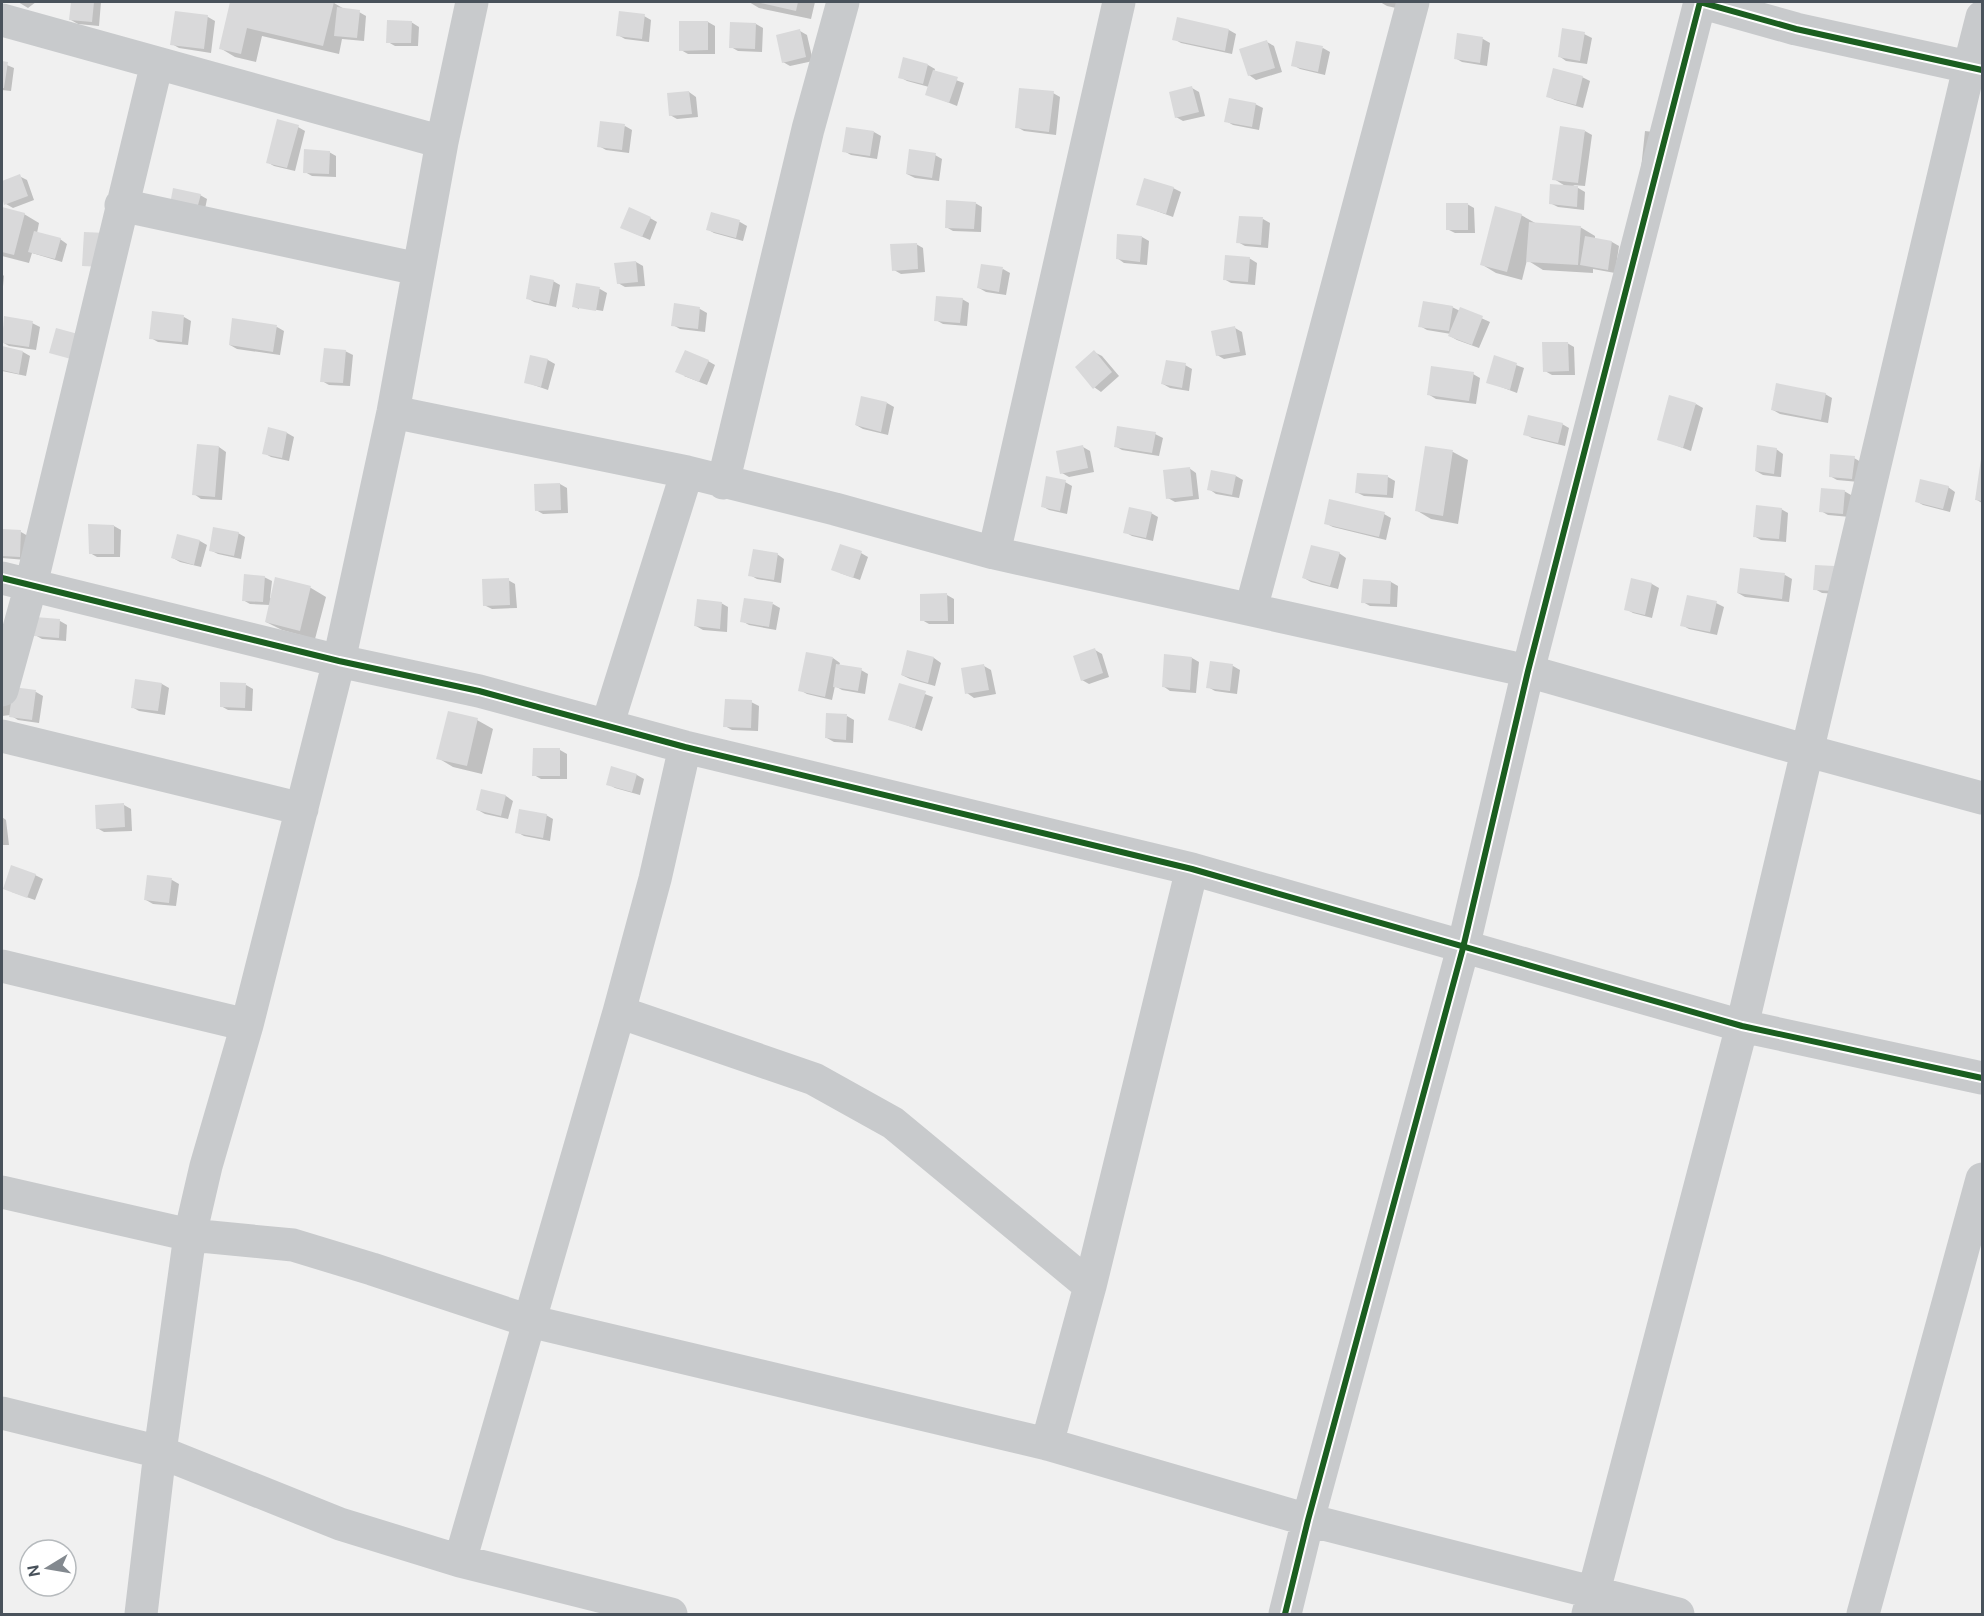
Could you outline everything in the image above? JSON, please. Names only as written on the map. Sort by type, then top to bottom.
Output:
[{"type":"street","points":[[141,1614],[160,1452],[190,1235],[206,1166],[247,1025],[339,661],[393,412],[441,142],[472,2]]},
{"type":"street","points":[[723,483],[805,140],[843,2]]},
{"type":"street","points":[[994,553],[1119,2]]},
{"type":"street","points":[[1251,609],[1413,2]]},
{"type":"street","points":[[1285,1614],[1308,1520],[1464,948],[1528,671],[1700,2],[1796,29],[1976,69]]},
{"type":"street","points":[[1590,1604],[1742,1026],[1976,69],[1983,17]]},
{"type":"street","points":[[2,20],[441,142]]},
{"type":"street","points":[[2,690],[16,582],[122,205],[157,63]]},
{"type":"street","points":[[122,205],[418,269]]},
{"type":"street","points":[[393,412],[687,472],[723,483],[835,509],[994,553],[1528,671],[1983,798]]},
{"type":"street","points":[[608,726],[687,472]]},
{"type":"street","points":[[16,582],[339,661],[479,691],[685,747],[1192,869],[1742,1026],[1983,1078]]},
{"type":"street","points":[[2,736],[302,809]]},
{"type":"street","points":[[460,1561],[619,1012],[655,879],[685,747]]},
{"type":"street","points":[[1047,1444],[1090,1286],[1192,869]]},
{"type":"street","points":[[2,966],[247,1025]]},
{"type":"street","points":[[619,1012],[814,1079],[893,1123],[960,1181],[1090,1286]]},
{"type":"street","points":[[1863,1614],[1983,1179]]},
{"type":"street","points":[[2,1192],[190,1235],[293,1245],[529,1321],[1047,1444],[1590,1604],[1678,1614]]},
{"type":"street","points":[[2,1413],[160,1452],[340,1524],[460,1561],[671,1614]]},
{"type":"building","points":[[71,2],[94,2],[92,22],[69,20]]},
{"type":"building","points":[[230,2],[334,2],[323,46],[247,28],[241,54],[219,49]]},
{"type":"building","points":[[756,2],[798,2],[796,11]]},
{"type":"building","points":[[337,7],[360,10],[357,38],[334,36]]},
{"type":"building","points":[[175,11],[208,15],[204,49],[170,45]]},
{"type":"building","points":[[619,11],[645,14],[642,39],[616,36]]},
{"type":"building","points":[[1177,17],[1229,29],[1225,51],[1172,40]]},
{"type":"building","points":[[387,20],[412,21],[411,43],[386,43]]},
{"type":"building","points":[[679,21],[708,21],[708,50],[679,51]]},
{"type":"building","points":[[730,22],[756,23],[755,49],[729,48]]},
{"type":"building","points":[[1562,28],[1585,32],[1580,61],[1558,57]]},
{"type":"building","points":[[800,29],[806,57],[782,63],[776,35]]},
{"type":"building","points":[[1457,33],[1483,37],[1480,63],[1454,59]]},
{"type":"building","points":[[1267,40],[1275,68],[1248,76],[1239,49]]},
{"type":"building","points":[[1296,41],[1323,46],[1318,72],[1291,66]]},
{"type":"building","points":[[903,57],[928,64],[923,84],[898,78]]},
{"type":"building","points":[[2,61],[8,62],[4,88],[2,88]]},
{"type":"building","points":[[1553,68],[1583,76],[1576,105],[1546,97]]},
{"type":"building","points":[[933,70],[958,77],[949,103],[925,95]]},
{"type":"building","points":[[1192,86],[1199,112],[1175,118],[1169,92]]},
{"type":"building","points":[[1019,88],[1054,91],[1049,132],[1015,128]]},
{"type":"building","points":[[689,91],[692,114],[669,116],[667,93]]},
{"type":"building","points":[[1229,98],[1256,103],[1252,127],[1224,122]]},
{"type":"building","points":[[277,119],[299,125],[287,168],[266,163]]},
{"type":"building","points":[[600,121],[625,124],[622,150],[597,147]]},
{"type":"building","points":[[1560,126],[1585,130],[1578,183],[1552,180]]},
{"type":"building","points":[[846,127],[874,131],[870,156],[842,152]]},
{"type":"building","points":[[304,149],[330,151],[329,174],[303,173]]},
{"type":"building","points":[[909,149],[936,153],[932,178],[906,174]]},
{"type":"building","points":[[20,174],[28,196],[4,205],[2,181]]},
{"type":"building","points":[[1144,178],[1174,187],[1166,214],[1136,205]]},
{"type":"building","points":[[1550,184],[1578,186],[1577,207],[1549,204]]},
{"type":"building","points":[[173,188],[201,194],[195,216],[169,210]]},
{"type":"building","points":[[946,200],[976,202],[974,229],[945,228]]},
{"type":"building","points":[[1446,203],[1468,203],[1468,230],[1446,230]]},
{"type":"building","points":[[1495,206],[1522,214],[1507,272],[1480,265]]},
{"type":"building","points":[[2,207],[25,213],[14,255],[2,252]]},
{"type":"building","points":[[629,207],[651,217],[642,237],[620,228]]},
{"type":"building","points":[[711,212],[740,220],[736,238],[706,230]]},
{"type":"building","points":[[1239,216],[1263,217],[1261,245],[1236,243]]},
{"type":"building","points":[[1529,222],[1581,226],[1578,265],[1526,262]]},
{"type":"building","points":[[34,231],[61,238],[55,259],[28,252]]},
{"type":"building","points":[[84,232],[106,233],[104,267],[82,266]]},
{"type":"building","points":[[1117,234],[1142,236],[1140,262],[1116,259]]},
{"type":"building","points":[[1585,236],[1612,241],[1608,270],[1580,265]]},
{"type":"building","points":[[917,243],[918,269],[892,271],[890,244]]},
{"type":"building","points":[[1225,255],[1250,257],[1248,282],[1223,280]]},
{"type":"building","points":[[636,261],[638,282],[617,284],[614,263]]},
{"type":"building","points":[[981,264],[1003,267],[999,292],[977,288]]},
{"type":"building","points":[[530,275],[554,280],[549,304],[526,299]]},
{"type":"building","points":[[576,283],[600,287],[596,311],[572,307]]},
{"type":"building","points":[[936,296],[963,298],[960,323],[934,321]]},
{"type":"building","points":[[1423,301],[1453,306],[1449,331],[1418,327]]},
{"type":"building","points":[[674,303],[700,307],[698,329],[671,326]]},
{"type":"building","points":[[1460,307],[1483,316],[1472,345],[1448,336]]},
{"type":"building","points":[[152,311],[184,315],[182,342],[149,339]]},
{"type":"building","points":[[4,316],[33,321],[29,347],[2,343]]},
{"type":"building","points":[[232,318],[277,325],[273,352],[229,345]]},
{"type":"building","points":[[1235,326],[1240,352],[1216,356],[1211,331]]},
{"type":"building","points":[[56,328],[78,334],[71,359],[49,353]]},
{"type":"building","points":[[1542,342],[1568,342],[1569,371],[1543,372]]},
{"type":"building","points":[[2,346],[23,351],[19,374],[2,370]]},
{"type":"building","points":[[324,348],[346,350],[343,383],[320,382]]},
{"type":"building","points":[[685,350],[709,360],[699,382],[675,372]]},
{"type":"building","points":[[1094,350],[1112,372],[1093,389],[1075,367]]},
{"type":"building","points":[[530,355],[548,359],[541,387],[524,383]]},
{"type":"building","points":[[1494,355],[1517,363],[1510,390],[1486,383]]},
{"type":"building","points":[[1166,360],[1186,363],[1182,388],[1161,384]]},
{"type":"building","points":[[1431,366],[1474,372],[1469,401],[1427,395]]},
{"type":"building","points":[[1776,383],[1826,393],[1821,420],[1771,410]]},
{"type":"building","points":[[1669,395],[1696,403],[1683,448],[1657,440]]},
{"type":"building","points":[[861,396],[887,402],[881,432],[855,425]]},
{"type":"building","points":[[1528,415],[1563,423],[1558,443],[1523,435]]},
{"type":"building","points":[[1117,426],[1156,432],[1152,453],[1114,447]]},
{"type":"building","points":[[268,427],[287,432],[282,458],[262,454]]},
{"type":"building","points":[[197,444],[219,446],[215,497],[192,495]]},
{"type":"building","points":[[1083,445],[1088,468],[1060,474],[1056,451]]},
{"type":"building","points":[[1757,445],[1777,448],[1774,474],[1755,471]]},
{"type":"building","points":[[1425,446],[1453,450],[1443,516],[1415,511]]},
{"type":"building","points":[[1830,454],[1855,456],[1852,479],[1829,477]]},
{"type":"building","points":[[1982,459],[1982,501],[1975,500]]},
{"type":"building","points":[[1190,467],[1193,496],[1166,499],[1163,470]]},
{"type":"building","points":[[1211,470],[1236,475],[1232,495],[1207,490]]},
{"type":"building","points":[[1357,473],[1388,475],[1387,495],[1355,493]]},
{"type":"building","points":[[1046,476],[1066,480],[1060,511],[1041,507]]},
{"type":"building","points":[[1920,479],[1949,486],[1943,509],[1915,502]]},
{"type":"building","points":[[560,483],[561,510],[535,511],[534,484]]},
{"type":"building","points":[[1821,488],[1845,490],[1843,514],[1819,512]]},
{"type":"building","points":[[1329,499],[1385,512],[1379,537],[1324,524]]},
{"type":"building","points":[[1756,505],[1782,508],[1779,539],[1753,537]]},
{"type":"building","points":[[1129,507],[1152,512],[1146,538],[1123,533]]},
{"type":"building","points":[[88,524],[114,525],[114,554],[89,554]]},
{"type":"building","points":[[213,527],[239,532],[234,556],[209,551]]},
{"type":"building","points":[[2,529],[21,530],[20,557],[2,556]]},
{"type":"building","points":[[177,534],[200,540],[194,565],[171,558]]},
{"type":"building","points":[[840,544],[862,551],[853,578],[831,570]]},
{"type":"building","points":[[1311,545],[1340,552],[1330,586],[1302,578]]},
{"type":"building","points":[[753,549],[778,553],[774,580],[748,576]]},
{"type":"building","points":[[1815,565],[1835,566],[1834,591],[1813,590]]},
{"type":"building","points":[[1740,568],[1785,573],[1782,599],[1737,593]]},
{"type":"building","points":[[244,574],[265,576],[263,602],[242,601]]},
{"type":"building","points":[[275,577],[311,586],[300,631],[265,622]]},
{"type":"building","points":[[509,578],[510,605],[483,606],[482,579]]},
{"type":"building","points":[[1631,578],[1652,583],[1645,615],[1624,610]]},
{"type":"building","points":[[1363,579],[1391,581],[1390,604],[1361,603]]},
{"type":"building","points":[[947,593],[948,621],[920,621],[920,594]]},
{"type":"building","points":[[1687,595],[1717,601],[1710,632],[1680,626]]},
{"type":"building","points":[[744,598],[773,602],[769,627],[740,622]]},
{"type":"building","points":[[697,599],[722,602],[720,629],[694,626]]},
{"type":"building","points":[[35,617],[60,619],[59,638],[34,636]]},
{"type":"building","points":[[1095,648],[1103,673],[1081,681],[1073,656]]},
{"type":"building","points":[[907,650],[934,657],[928,683],[901,675]]},
{"type":"building","points":[[806,652],[833,657],[825,697],[798,691]]},
{"type":"building","points":[[1164,654],[1192,657],[1190,690],[1162,687]]},
{"type":"building","points":[[1210,661],[1233,664],[1230,691],[1206,688]]},
{"type":"building","points":[[836,664],[862,668],[858,691],[833,687]]},
{"type":"building","points":[[984,664],[989,690],[965,694],[961,668]]},
{"type":"building","points":[[135,679],[162,683],[158,711],[131,708]]},
{"type":"building","points":[[220,682],[246,683],[245,708],[220,707]]},
{"type":"building","points":[[899,683],[926,691],[915,728],[888,720]]},
{"type":"building","points":[[13,687],[36,690],[32,720],[9,717]]},
{"type":"building","points":[[725,699],[752,700],[751,728],[723,727]]},
{"type":"building","points":[[448,711],[478,718],[467,766],[436,759]]},
{"type":"building","points":[[826,713],[847,714],[846,740],[825,738]]},
{"type":"building","points":[[533,748],[560,748],[560,776],[532,776]]},
{"type":"building","points":[[611,766],[637,774],[632,792],[606,785]]},
{"type":"building","points":[[481,789],[506,795],[501,816],[476,810]]},
{"type":"building","points":[[124,803],[125,827],[96,829],[95,805]]},
{"type":"building","points":[[519,809],[547,814],[543,838],[515,833]]},
{"type":"building","points":[[11,865],[36,874],[27,898],[3,889]]},
{"type":"building","points":[[147,875],[172,878],[169,903],[144,900]]},
{"type":"cycle path","points":[[1285,1614],[1308,1520],[1463,948],[1528,671],[1700,2],[1796,29],[1982,70]]},
{"type":"cycle path","points":[[2,578],[339,661],[479,691],[685,747],[1192,869],[1742,1026],[1982,1078]]}]
